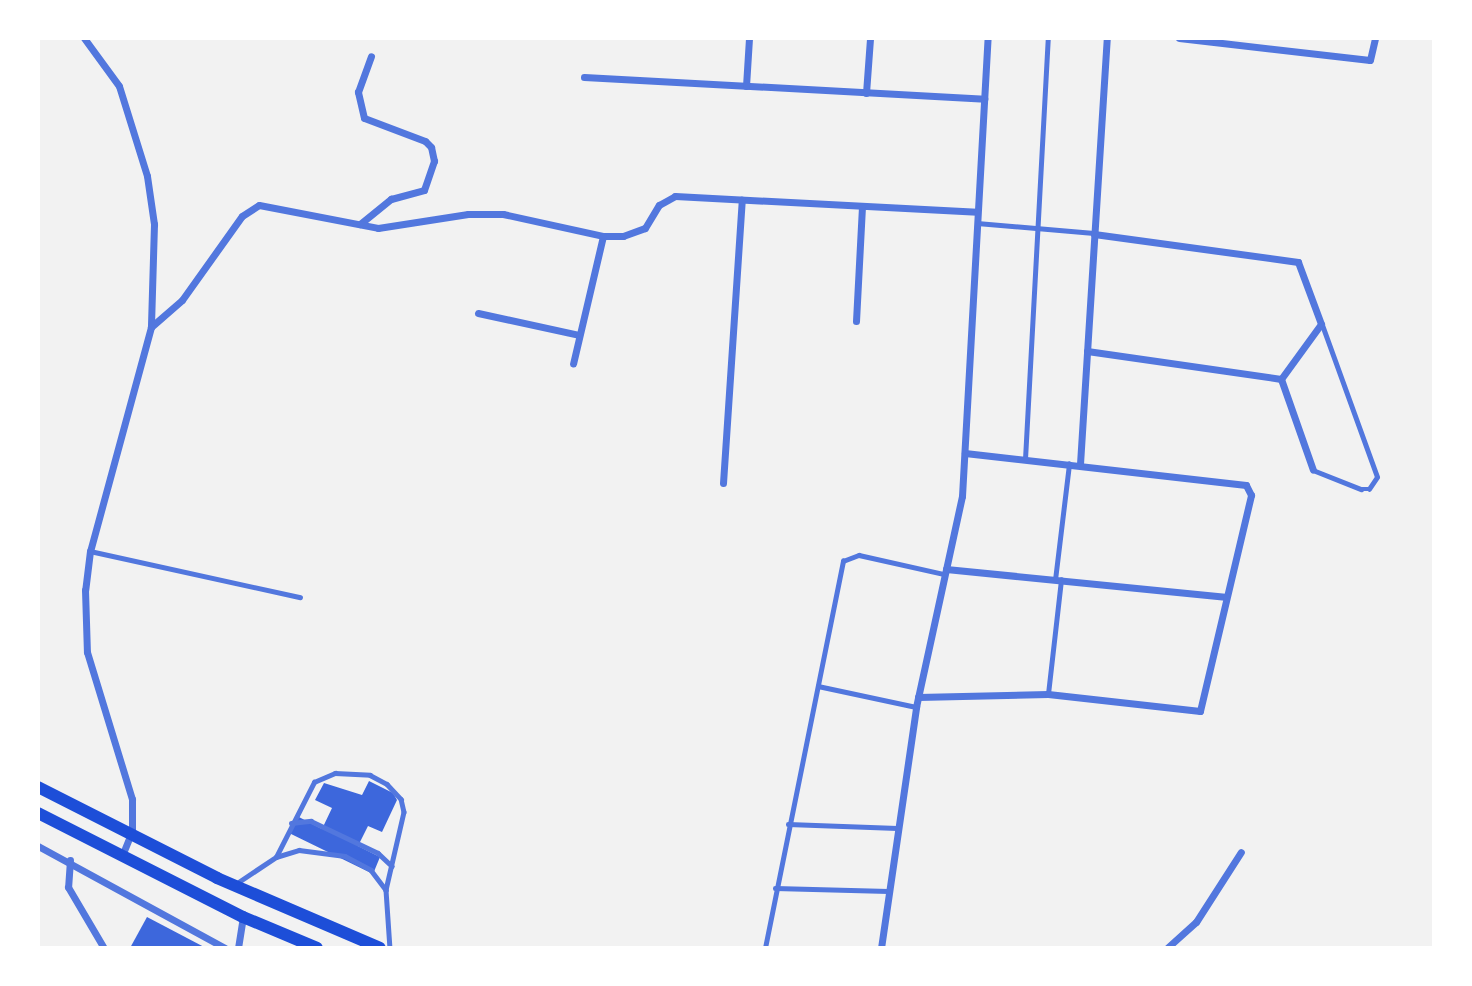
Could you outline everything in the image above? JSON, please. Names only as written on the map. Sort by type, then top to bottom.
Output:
[{"type":"main road","points":[[38,787],[132,831],[233,885],[380,947]]},
{"type":"main road","points":[[38,813],[123,853],[243,917],[317,947]]},
{"type":"street","points":[[84,38],[119,86],[147,176],[154,224],[151,327],[90,551],[85,590],[87,652],[132,799],[132,831],[123,853]]},
{"type":"street","points":[[746,86],[749,38]]},
{"type":"street","points":[[866,93],[870,38]]},
{"type":"street","points":[[881,947],[916,707],[962,496],[988,38]]},
{"type":"street","points":[[1080,464],[1107,38]]},
{"type":"street","points":[[1179,38],[1370,60],[1375,38]]},
{"type":"street","points":[[360,224],[391,199],[418,195],[434,161],[431,146],[425,141],[364,118],[358,92],[370,56]]},
{"type":"street","points":[[583,77],[984,99]]},
{"type":"street","points":[[151,327],[182,300],[242,216],[259,205],[360,224],[407,226],[468,214],[503,214],[603,236],[623,236],[645,228],[659,205],[675,196],[977,212]]},
{"type":"street","points":[[723,484],[742,200]]},
{"type":"street","points":[[856,321],[862,206]]},
{"type":"street","points":[[1094,233],[1298,262],[1321,324],[1281,379]]},
{"type":"street","points":[[573,364],[603,236]]},
{"type":"street","points":[[478,313],[579,335]]},
{"type":"street","points":[[1087,351],[1281,379]]},
{"type":"street","points":[[1281,379],[1312,470]]},
{"type":"street","points":[[918,697],[1048,694],[1200,711],[1251,495],[1246,485],[965,453]]},
{"type":"street","points":[[945,571],[1225,597]]},
{"type":"street","points":[[38,846],[70,860],[225,947]]},
{"type":"street","points":[[1167,947],[1196,922],[1241,852]]},
{"type":"street","points":[[70,860],[68,887],[104,947]]},
{"type":"street","points":[[238,947],[243,917]]},
{"type":"lane","points":[[1025,459],[1048,38]]},
{"type":"lane","points":[[976,223],[1094,233]]},
{"type":"lane","points":[[1312,470],[1361,489],[1369,489],[1377,477],[1321,324]]},
{"type":"lane","points":[[1048,694],[1069,463]]},
{"type":"lane","points":[[90,551],[300,597]]},
{"type":"lane","points":[[765,947],[843,561],[859,555],[945,571]]},
{"type":"lane","points":[[818,686],[916,707]]},
{"type":"lane","points":[[275,857],[290,823],[314,782],[335,773],[369,775],[401,799],[404,811],[386,890],[390,947]]},
{"type":"lane","points":[[290,823],[311,821],[378,853],[392,867]]},
{"type":"lane","points":[[788,824],[897,828]]},
{"type":"lane","points":[[233,885],[275,857],[299,850],[345,856],[370,870],[386,890]]},
{"type":"lane","points":[[775,888],[888,891]]},
{"type":"building","points":[[369,781],[393,793],[397,800],[382,832],[368,826],[358,846],[380,857],[373,874],[289,833],[297,816],[322,829],[332,808],[315,800],[324,783],[362,795]]},
{"type":"building","points":[[147,917],[206,948],[130,948]]}]
